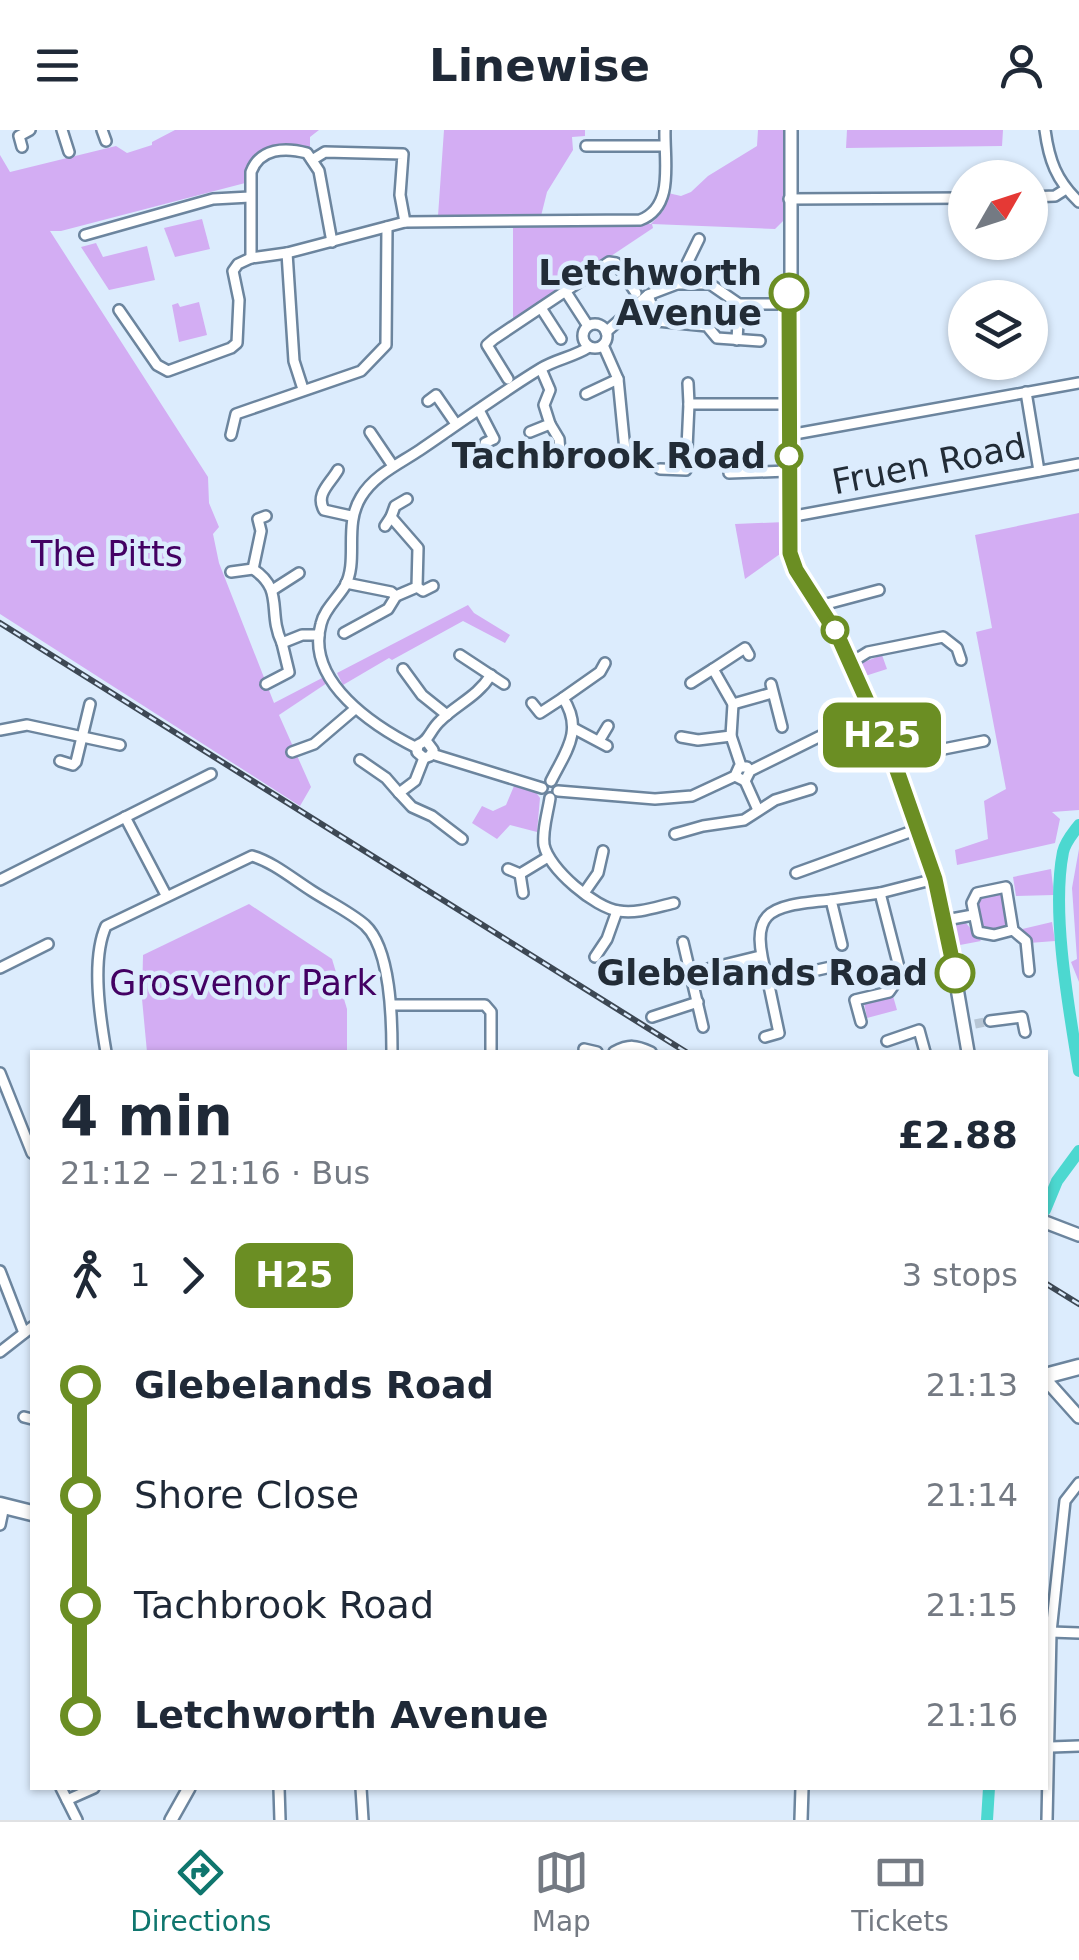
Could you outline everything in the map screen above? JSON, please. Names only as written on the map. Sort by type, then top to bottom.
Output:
[{"type":"main road","points":[[791,130],[790,553],[796,570],[833,626],[893,759],[946,920],[969,1024],[968,1050]]},
{"type":"main road","points":[[1050,1223],[1079,1235]]},
{"type":"main road","points":[[1048,1377],[1079,1367]]},
{"type":"main road","points":[[1048,1381],[1079,1417]]},
{"type":"main road","points":[[2,1505],[30,1513]]},
{"type":"main road","points":[[172,1820],[188,1790]]},
{"type":"main road","points":[[800,1820],[802,1790]]},
{"type":"street","points":[[22,147],[19,136],[30,130]]},
{"type":"street","points":[[62,130],[69,152]]},
{"type":"street","points":[[102,130],[106,141]]},
{"type":"street","points":[[119,310],[162,370],[168,371],[237,343],[239,300],[233,271],[251,258],[287,253],[405,222],[640,220],[651,216],[662,204],[665,130]]},
{"type":"street","points":[[1045,130],[1050,163],[1079,202]]},
{"type":"street","points":[[586,146],[664,146]]},
{"type":"street","points":[[251,258],[251,172],[254,163],[266,153],[294,150],[312,160],[319,171],[332,242]]},
{"type":"street","points":[[312,160],[324,152],[403,154],[400,195],[405,222]]},
{"type":"street","points":[[1048,196],[1066,189]]},
{"type":"street","points":[[85,235],[213,198],[250,197]]},
{"type":"street","points":[[789,199],[948,198]]},
{"type":"street","points":[[231,435],[236,414],[361,371],[386,345],[387,227]]},
{"type":"street","points":[[678,284],[698,239]]},
{"type":"street","points":[[287,253],[294,361],[304,389]]},
{"type":"street","points":[[508,380],[487,345],[610,262],[616,263],[636,292]]},
{"type":"street","points":[[626,450],[618,379],[603,345],[606,332],[648,296],[678,284],[710,284],[740,304],[789,304]]},
{"type":"street","points":[[566,292],[588,326]]},
{"type":"street","points":[[648,296],[657,321],[706,326],[718,338],[760,341]]},
{"type":"street","points":[[736,340],[740,304]]},
{"type":"street","points":[[542,308],[561,339]]},
{"type":"street","points":[[588,326],[599,325],[606,332]]},
{"type":"street","points":[[588,326],[582,337],[589,347]]},
{"type":"street","points":[[399,793],[415,781],[433,747],[422,745],[355,709],[326,667],[319,635],[322,620],[346,584],[351,516],[362,494],[394,466],[540,369],[589,347],[603,345]]},
{"type":"street","points":[[540,369],[550,390],[544,404],[559,438],[560,452]]},
{"type":"street","points":[[586,394],[618,379]]},
{"type":"street","points":[[660,470],[691,470],[688,382]]},
{"type":"street","points":[[789,435],[1079,383]]},
{"type":"street","points":[[1026,392],[1039,471]]},
{"type":"street","points":[[428,401],[436,394],[456,424]]},
{"type":"street","points":[[689,404],[789,404]]},
{"type":"street","points":[[479,410],[489,441],[509,434]]},
{"type":"street","points":[[530,432],[550,424]]},
{"type":"street","points":[[370,432],[394,466]]},
{"type":"street","points":[[377,442],[388,435]]},
{"type":"street","name":"Fruen Road","points":[[790,517],[1079,464]]},
{"type":"street","points":[[338,470],[321,494],[320,502],[324,510],[351,516]]},
{"type":"street","points":[[729,473],[788,472]]},
{"type":"street","points":[[407,499],[395,506],[388,521],[418,548],[418,587]]},
{"type":"street","points":[[253,569],[260,531],[258,518]]},
{"type":"street","points":[[231,572],[253,569],[274,589],[274,627],[293,670],[266,684]]},
{"type":"street","points":[[274,589],[298,572]]},
{"type":"street","points":[[346,584],[380,589],[396,596]]},
{"type":"street","points":[[418,587],[423,590],[433,586]]},
{"type":"street","points":[[344,634],[388,609],[396,596],[418,587]]},
{"type":"street","points":[[820,606],[880,590]]},
{"type":"street","points":[[282,643],[302,635],[319,635]]},
{"type":"street","points":[[850,663],[868,652],[943,637],[957,648],[961,660]]},
{"type":"street","points":[[692,683],[745,648],[750,655]]},
{"type":"street","points":[[460,654],[504,684]]},
{"type":"street","points":[[532,703],[538,714],[600,672],[606,663]]},
{"type":"street","points":[[403,669],[422,694],[446,715]]},
{"type":"street","points":[[713,669],[732,704],[731,736],[758,810]]},
{"type":"street","points":[[422,745],[434,727],[476,694],[490,675]]},
{"type":"street","points":[[732,704],[772,688],[782,728]]},
{"type":"street","points":[[563,698],[571,711],[574,730],[546,784],[544,796],[692,796],[871,711]]},
{"type":"street","points":[[60,762],[76,762],[90,704]]},
{"type":"street","points":[[292,752],[322,738],[355,709]]},
{"type":"street","points":[[0,730],[26,725],[120,746]]},
{"type":"street","points":[[574,730],[603,743],[608,726]]},
{"type":"street","points":[[681,737],[698,740],[731,736]]},
{"type":"street","points":[[786,740],[791,752]]},
{"type":"street","points":[[893,759],[984,740]]},
{"type":"street","points":[[428,756],[546,784]]},
{"type":"street","points":[[360,760],[367,771],[412,807],[462,838]]},
{"type":"street","points":[[0,880],[212,774]]},
{"type":"street","points":[[675,834],[744,820],[811,788]]},
{"type":"street","points":[[554,794],[544,837],[548,856],[584,893],[616,912],[674,902]]},
{"type":"street","points":[[125,817],[166,895]]},
{"type":"street","points":[[796,873],[918,829]]},
{"type":"street","points":[[106,1050],[98,1006],[104,930],[166,895],[252,856],[364,924],[371,933],[390,986],[392,1050]]},
{"type":"street","points":[[520,874],[548,856]]},
{"type":"street","points":[[584,893],[605,856]]},
{"type":"street","points":[[508,869],[520,874]]},
{"type":"street","points":[[520,874],[524,893]]},
{"type":"street","points":[[765,1037],[779,1033],[760,956],[758,937],[765,918],[777,908],[880,893],[935,879]]},
{"type":"street","points":[[1013,930],[984,935],[977,930],[973,916],[977,893],[1006,887],[1013,930],[1026,941],[1029,971]]},
{"type":"street","points":[[861,1022],[856,1000],[889,992],[900,975],[880,893]]},
{"type":"street","points":[[651,894],[655,907]]},
{"type":"street","points":[[830,900],[842,945]]},
{"type":"street","points":[[595,950],[607,939],[616,912]]},
{"type":"street","points":[[946,920],[973,916]]},
{"type":"street","points":[[683,942],[703,1028]]},
{"type":"street","points":[[0,968],[48,944]]},
{"type":"street","points":[[692,973],[760,956]]},
{"type":"street","points":[[768,980],[831,968]]},
{"type":"street","points":[[658,1002],[657,1016],[698,1002]]},
{"type":"street","points":[[392,1005],[485,1004],[491,1012],[491,1050]]},
{"type":"street","points":[[1020,1004],[1024,1032]]},
{"type":"street","points":[[990,1021],[1022,1016]]},
{"type":"street","points":[[888,1041],[920,1030],[925,1050]]},
{"type":"street","points":[[618,1050],[637,1046],[646,1050]]},
{"type":"street","points":[[584,1048],[590,1050]]},
{"type":"street","points":[[0,1073],[30,1147]]},
{"type":"street","points":[[0,1100],[11,1095]]},
{"type":"street","points":[[0,1271],[28,1330],[0,1352]]},
{"type":"street","points":[[1047,1820],[1051,1632],[1065,1501],[1079,1483]]},
{"type":"street","points":[[0,1525],[2,1505]]},
{"type":"street","points":[[1051,1632],[1079,1633]]},
{"type":"street","points":[[1051,1747],[1079,1746]]},
{"type":"street","points":[[62,1790],[76,1820]]},
{"type":"street","points":[[67,1800],[90,1790]]},
{"type":"street","points":[[279,1790],[280,1820]]},
{"type":"street","points":[[360,1790],[363,1820]]},
{"type":"green space","name":"The Pitts","points":[[175,130],[319,130],[310,137],[310,151],[267,150],[249,166],[249,182],[50,231],[208,477],[209,503],[219,527],[213,534],[219,563],[274,703],[324,677],[327,683],[279,715],[311,787],[300,806],[0,614],[0,155],[10,172],[116,146],[127,153],[152,145]]},
{"type":"green space","points":[[444,130],[585,130],[585,136],[572,137],[573,150],[547,192],[541,216],[438,216]]},
{"type":"green space","points":[[758,130],[785,130],[784,220],[775,229],[652,224],[653,228],[513,318],[513,224],[651,224],[663,211],[668,193],[681,196],[691,192],[708,176],[757,146]]},
{"type":"green space","points":[[847,130],[1003,130],[1002,146],[846,148]]},
{"type":"green space","points":[[202,219],[210,249],[175,257],[164,228]]},
{"type":"green space","points":[[96,243],[103,257],[147,246],[155,280],[109,290],[81,247]]},
{"type":"green space","points":[[199,302],[207,335],[179,342],[172,305]]},
{"type":"green space","points":[[1079,513],[1079,810],[1052,812],[1060,819],[1055,843],[957,865],[955,850],[988,839],[984,801],[1006,789],[976,632],[992,628],[975,535]]},
{"type":"green space","points":[[785,522],[787,549],[745,579],[735,524]]},
{"type":"green space","points":[[468,605],[474,613],[510,635],[505,643],[463,621],[343,685],[337,673]]},
{"type":"green space","points":[[882,655],[887,669],[862,677],[859,664]]},
{"type":"green space","points":[[514,786],[535,791],[540,798],[537,832],[510,825],[497,839],[472,823],[482,806],[493,811],[506,805]]},
{"type":"green space","points":[[1079,849],[1079,982],[1071,962],[1077,959],[1072,888]]},
{"type":"green space","points":[[1051,869],[1054,895],[1016,896],[1013,877]]},
{"type":"green space","points":[[1001,892],[1008,931],[983,933],[976,904],[979,897]]},
{"type":"green space","name":"Grosvenor Park","points":[[249,904],[332,959],[347,1009],[347,1050],[147,1050],[143,955]]},
{"type":"green space","points":[[1052,922],[1055,941],[1029,943],[1014,931]]},
{"type":"green space","points":[[966,923],[981,941],[960,945],[965,968],[960,968],[952,930],[956,924]]},
{"type":"green space","points":[[893,996],[897,1010],[867,1018],[864,1003]]},
{"type":"waterway","points":[[1079,825],[1063,852],[1059,903],[1079,1071]]},
{"type":"waterway","points":[[1048,1203],[1057,1181],[1079,1151]]},
{"type":"waterway","points":[[987,1820],[989,1790]]},
{"type":"tunnel","points":[[975,1024],[990,1021]]},
{"type":"railway","points":[[0,623],[683,1050]]},
{"type":"railway","points":[[1048,1285],[1079,1304]]},
{"type":"bus line","name":"H25","points":[[789,293],[790,553],[796,570],[837,634],[893,759],[946,916],[955,973]]},
{"type":"place","name":"Letchworth Avenue","points":[[789,293]]},
{"type":"place","name":"Tachbrook Road","points":[[789,456]]},
{"type":"place","name":"Glebelands Road","points":[[955,973]]}]
